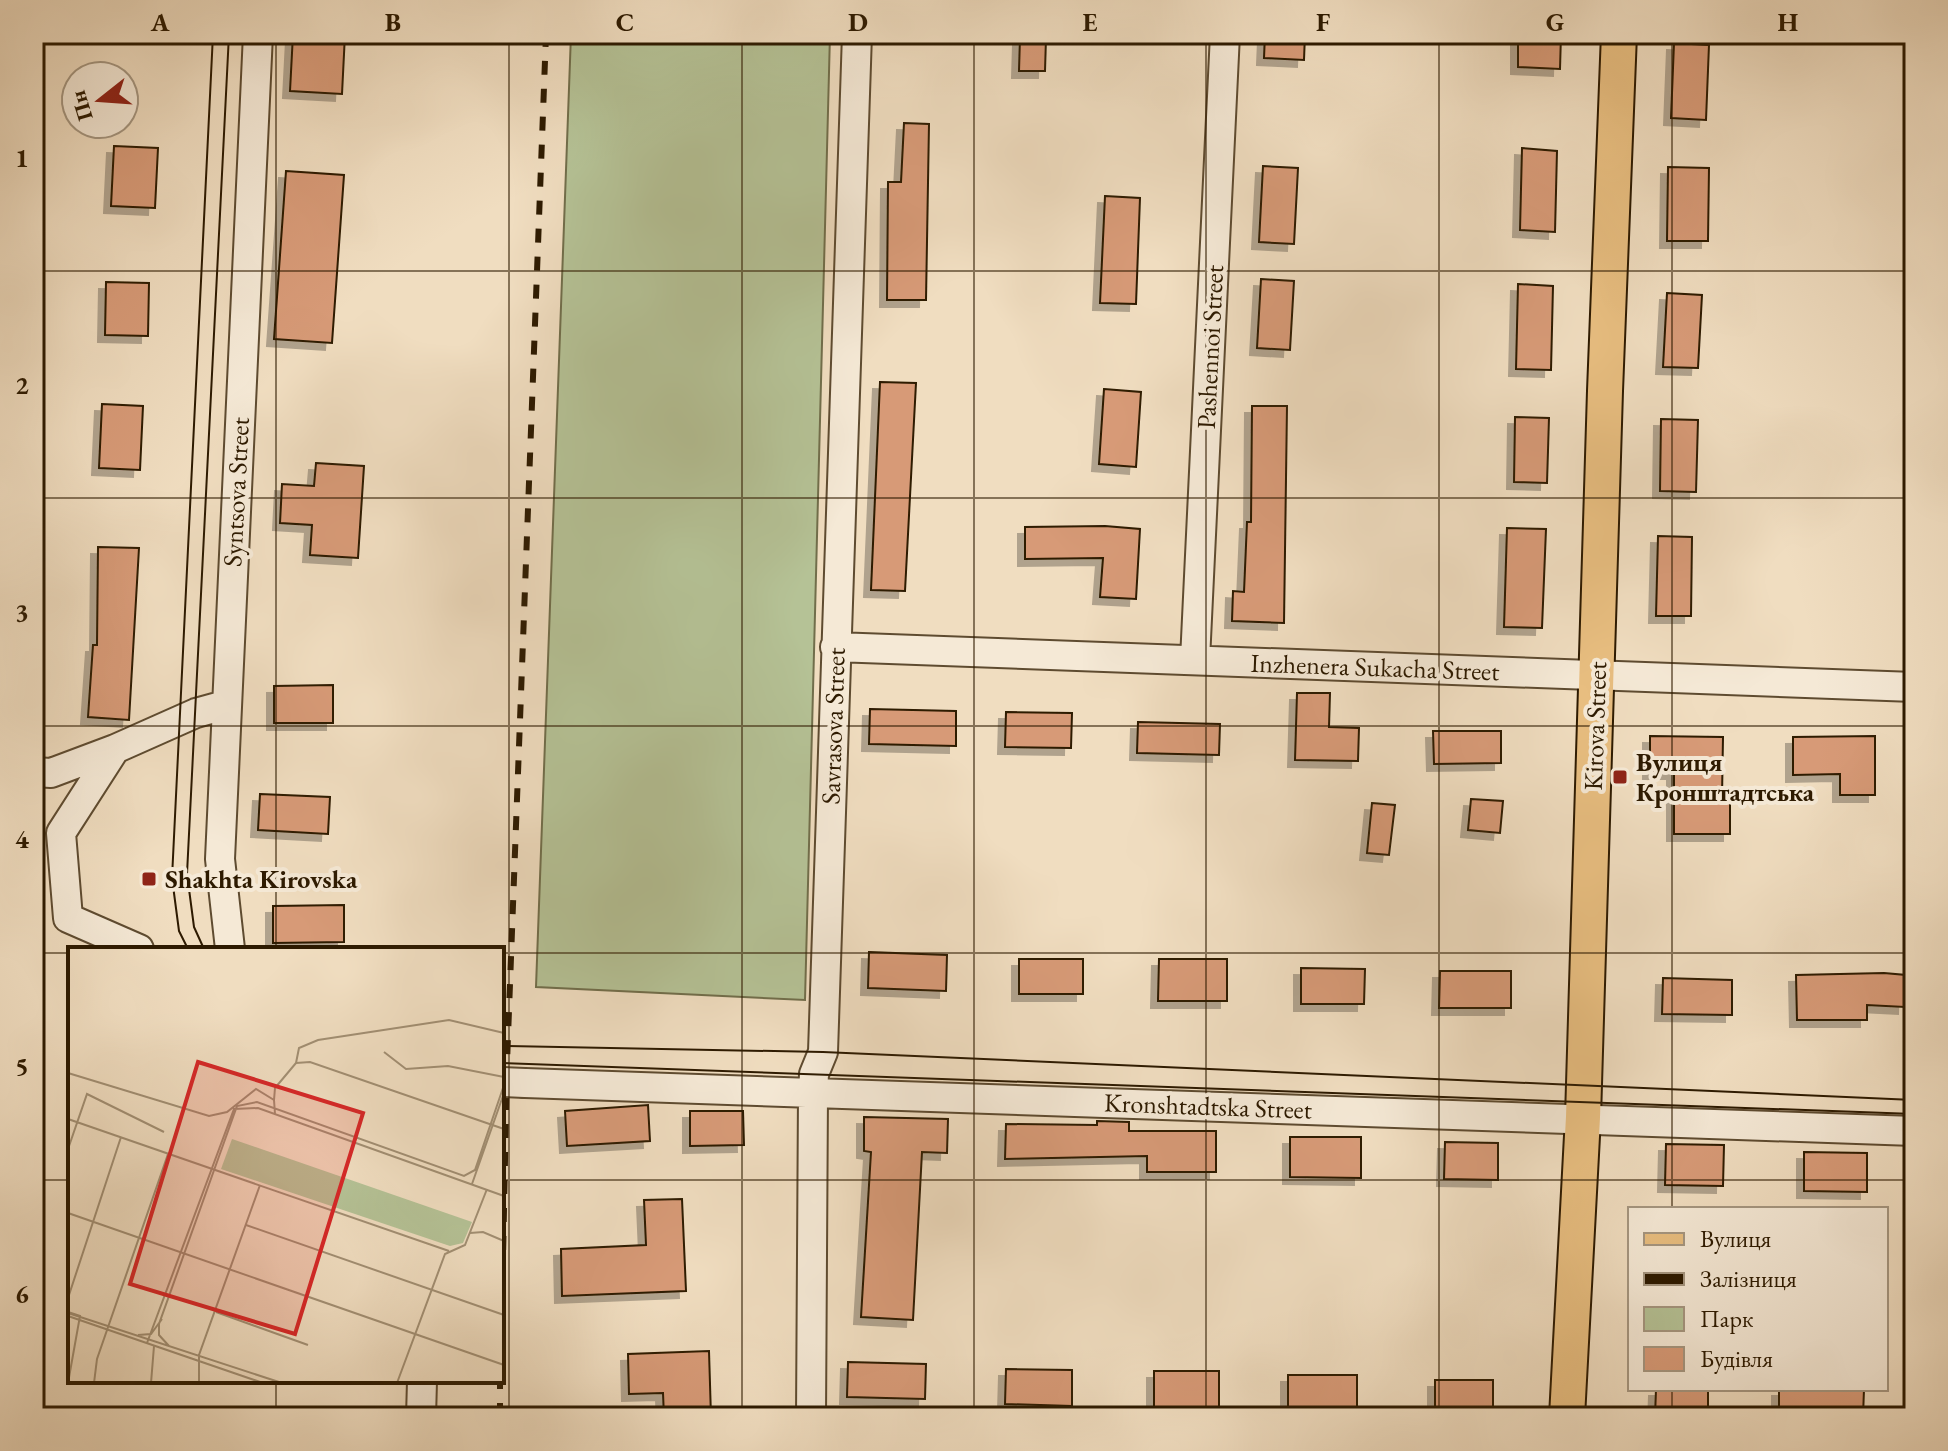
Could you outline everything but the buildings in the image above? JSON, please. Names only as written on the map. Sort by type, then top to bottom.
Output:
[{"type":"main road","name":"Kirova Street","points":[[1567,1417],[1583,1117],[1619,34]]},
{"type":"street","name":"Syntsova Street","points":[[230,947],[220,859],[258,34]]},
{"type":"street","name":"Savrasova Street","points":[[811,1417],[813,1094],[814,1074],[823,1052],[857,34]]},
{"type":"street","name":"Pashennoi Street","points":[[1195,660],[1225,34]]},
{"type":"street","name":"Inzhenera Sukacha Street","points":[[835,647],[1914,687]]},
{"type":"street","points":[[34,772],[51,773],[196,713],[225,705]]},
{"type":"street","points":[[115,749],[61,833],[68,918],[134,947]]},
{"type":"street","name":"Kronshtadtska Street","points":[[514,1082],[1583,1117],[1914,1131]]},
{"type":"street","points":[[421,1417],[422,1383]]},
{"type":"green space","points":[[571,34],[830,34],[805,1000],[536,987]]},
{"type":"tram line","points":[[187,947],[179,931],[172,878],[213,34]]},
{"type":"tram line","points":[[203,947],[194,927],[187,874],[229,34]]},
{"type":"tram line","points":[[504,1046],[823,1052],[1914,1100]]},
{"type":"tram line","points":[[504,1063],[1914,1114]]},
{"type":"railway","points":[[504,1209],[546,34]]},
{"type":"railway","points":[[500,1383],[500,1417]]},
{"type":"place","name":"Вулиця Кронштадтська","points":[[1620,777]]},
{"type":"place","name":"Shakhta Kirovska","points":[[149,879]]}]
